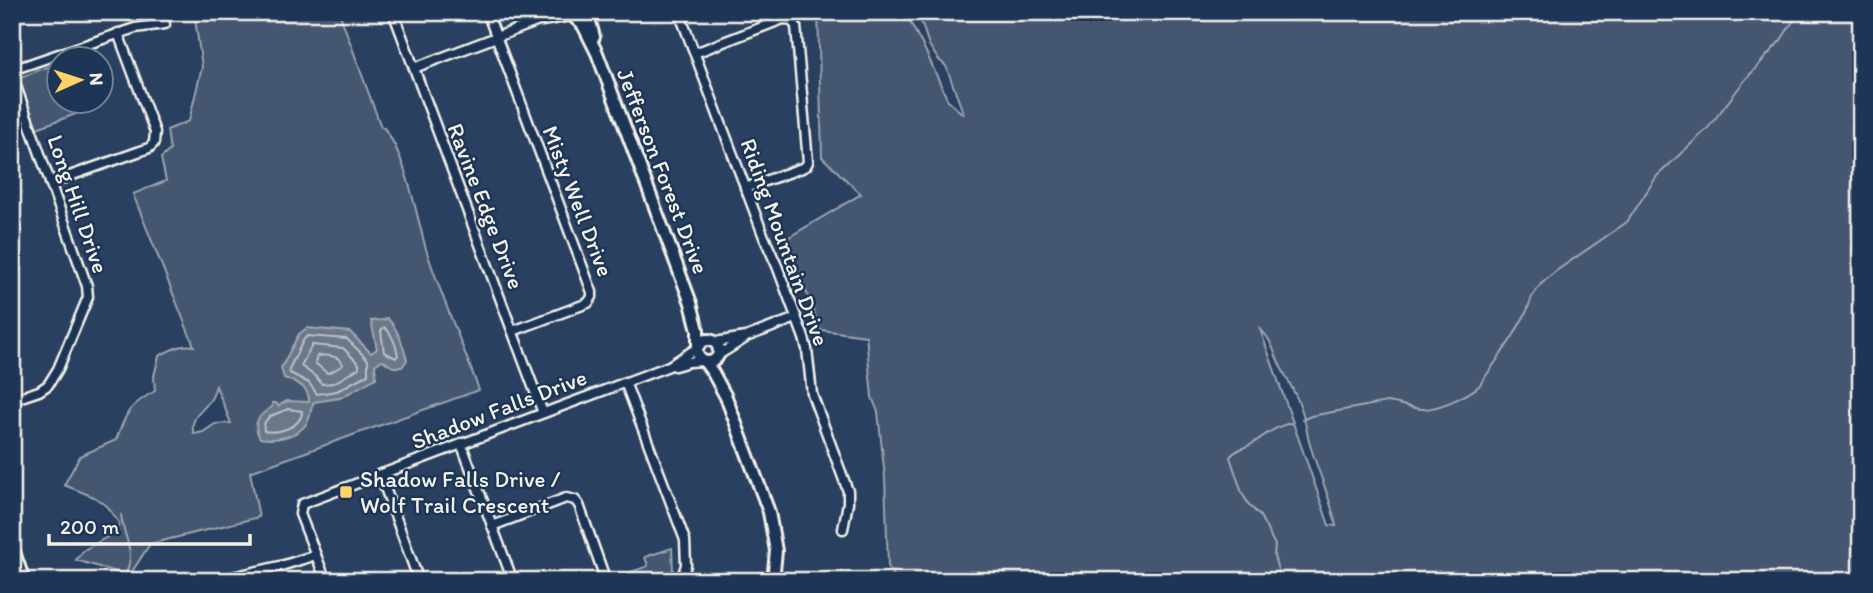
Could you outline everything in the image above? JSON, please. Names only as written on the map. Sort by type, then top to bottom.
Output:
[{"type":"street","name":"Ravine Edge Drive","points":[[393,12],[543,413]]},
{"type":"street","points":[[487,12],[496,37]]},
{"type":"street","points":[[414,68],[539,20],[553,12]]},
{"type":"street","name":"Riding Mountain Drive","points":[[680,12],[807,349],[812,394],[848,491],[843,529]]},
{"type":"street","points":[[539,20],[572,15],[585,18],[590,13]]},
{"type":"street","name":"Jefferson Forest Drive","points":[[590,13],[597,53]]},
{"type":"street","name":"Jefferson Forest Drive","points":[[572,15],[583,25],[597,53],[691,303],[706,333],[714,341]]},
{"type":"street","points":[[695,53],[783,19],[792,21],[796,26],[806,166],[745,188]]},
{"type":"street","points":[[12,73],[118,33],[164,24]]},
{"type":"street","points":[[50,183],[149,148],[154,143],[155,132],[118,33]]},
{"type":"street","name":"Misty Well Drive","points":[[496,37],[592,292],[589,303],[513,331]]},
{"type":"street","name":"Long Hill Drive","points":[[12,73],[87,286],[88,297],[58,369],[48,385],[12,400]]},
{"type":"street","name":"Jefferson Forest Drive","points":[[691,303],[698,330],[698,347]]},
{"type":"street","points":[[704,362],[712,362],[747,337],[796,318]]},
{"type":"street","points":[[747,337],[706,340],[698,347],[698,356],[713,373],[726,397],[765,500],[776,551],[773,581]]},
{"type":"street","points":[[714,341],[719,347],[726,397]]},
{"type":"street","name":"Shadow Falls Drive","points":[[669,366],[698,347]]},
{"type":"street","name":"Shadow Falls Drive","points":[[326,581],[300,514],[302,504],[669,366],[704,362]]},
{"type":"street","points":[[625,382],[685,540],[686,565],[681,581]]},
{"type":"street","points":[[461,443],[513,581]]},
{"type":"street","points":[[380,474],[419,581]]},
{"type":"street","points":[[492,526],[566,498],[575,500],[606,581]]},
{"type":"street","points":[[12,546],[24,581]]},
{"type":"street","points":[[215,581],[316,555]]},
{"type":"shaded area","points":[[194,12],[339,12],[381,127],[392,140],[404,169],[432,267],[479,390],[250,472],[259,517],[150,544],[129,576],[76,560],[84,550],[116,532],[119,523],[107,506],[94,497],[64,485],[80,456],[116,440],[129,411],[155,391],[154,376],[159,356],[180,347],[194,346],[133,194],[166,181],[161,158],[170,150],[167,130],[189,121],[202,67]],"holes":[[[216,386],[231,423],[215,424],[194,434],[195,418],[213,396]]]},
{"type":"shaded area","points":[[818,12],[905,12],[948,101],[964,115],[946,66],[929,45],[918,12],[1146,12],[1148,19],[1149,12],[1861,12],[1861,581],[897,581],[888,566],[885,478],[878,412],[872,397],[866,336],[821,330],[786,239],[861,194],[822,157]],"holes":[[[1260,329],[1300,405],[1336,526],[1329,525]]]},
{"type":"shaded area","points":[[46,68],[46,116],[70,116],[37,128],[18,78]]},
{"type":"shaded area","points":[[672,548],[673,571],[669,581],[613,581],[612,579],[648,566],[645,557]]},
{"type":"water","points":[[387,318],[404,349],[407,360],[402,367],[393,367],[382,360],[375,365],[376,378],[340,398],[314,402],[307,423],[298,432],[279,438],[260,438],[256,424],[260,416],[272,407],[272,403],[278,406],[287,401],[309,402],[305,389],[284,378],[281,368],[299,334],[307,328],[350,332],[371,353],[377,349],[371,321]]},
{"type":"waterway","points":[[1302,420],[1387,402],[1428,409],[1452,402],[1479,386],[1512,338],[1541,284],[1627,222],[1657,176],[1708,128],[1745,80],[1781,40],[1799,12]]},
{"type":"waterway","points":[[1279,581],[1274,556],[1275,545],[1260,516],[1242,493],[1230,457],[1272,431],[1291,423]]},
{"type":"waterway","points":[[121,515],[130,554],[122,581]]},
{"type":"place","name":"Shadow Falls Drive / Wolf Trail Crescent","points":[[346,492]]}]
